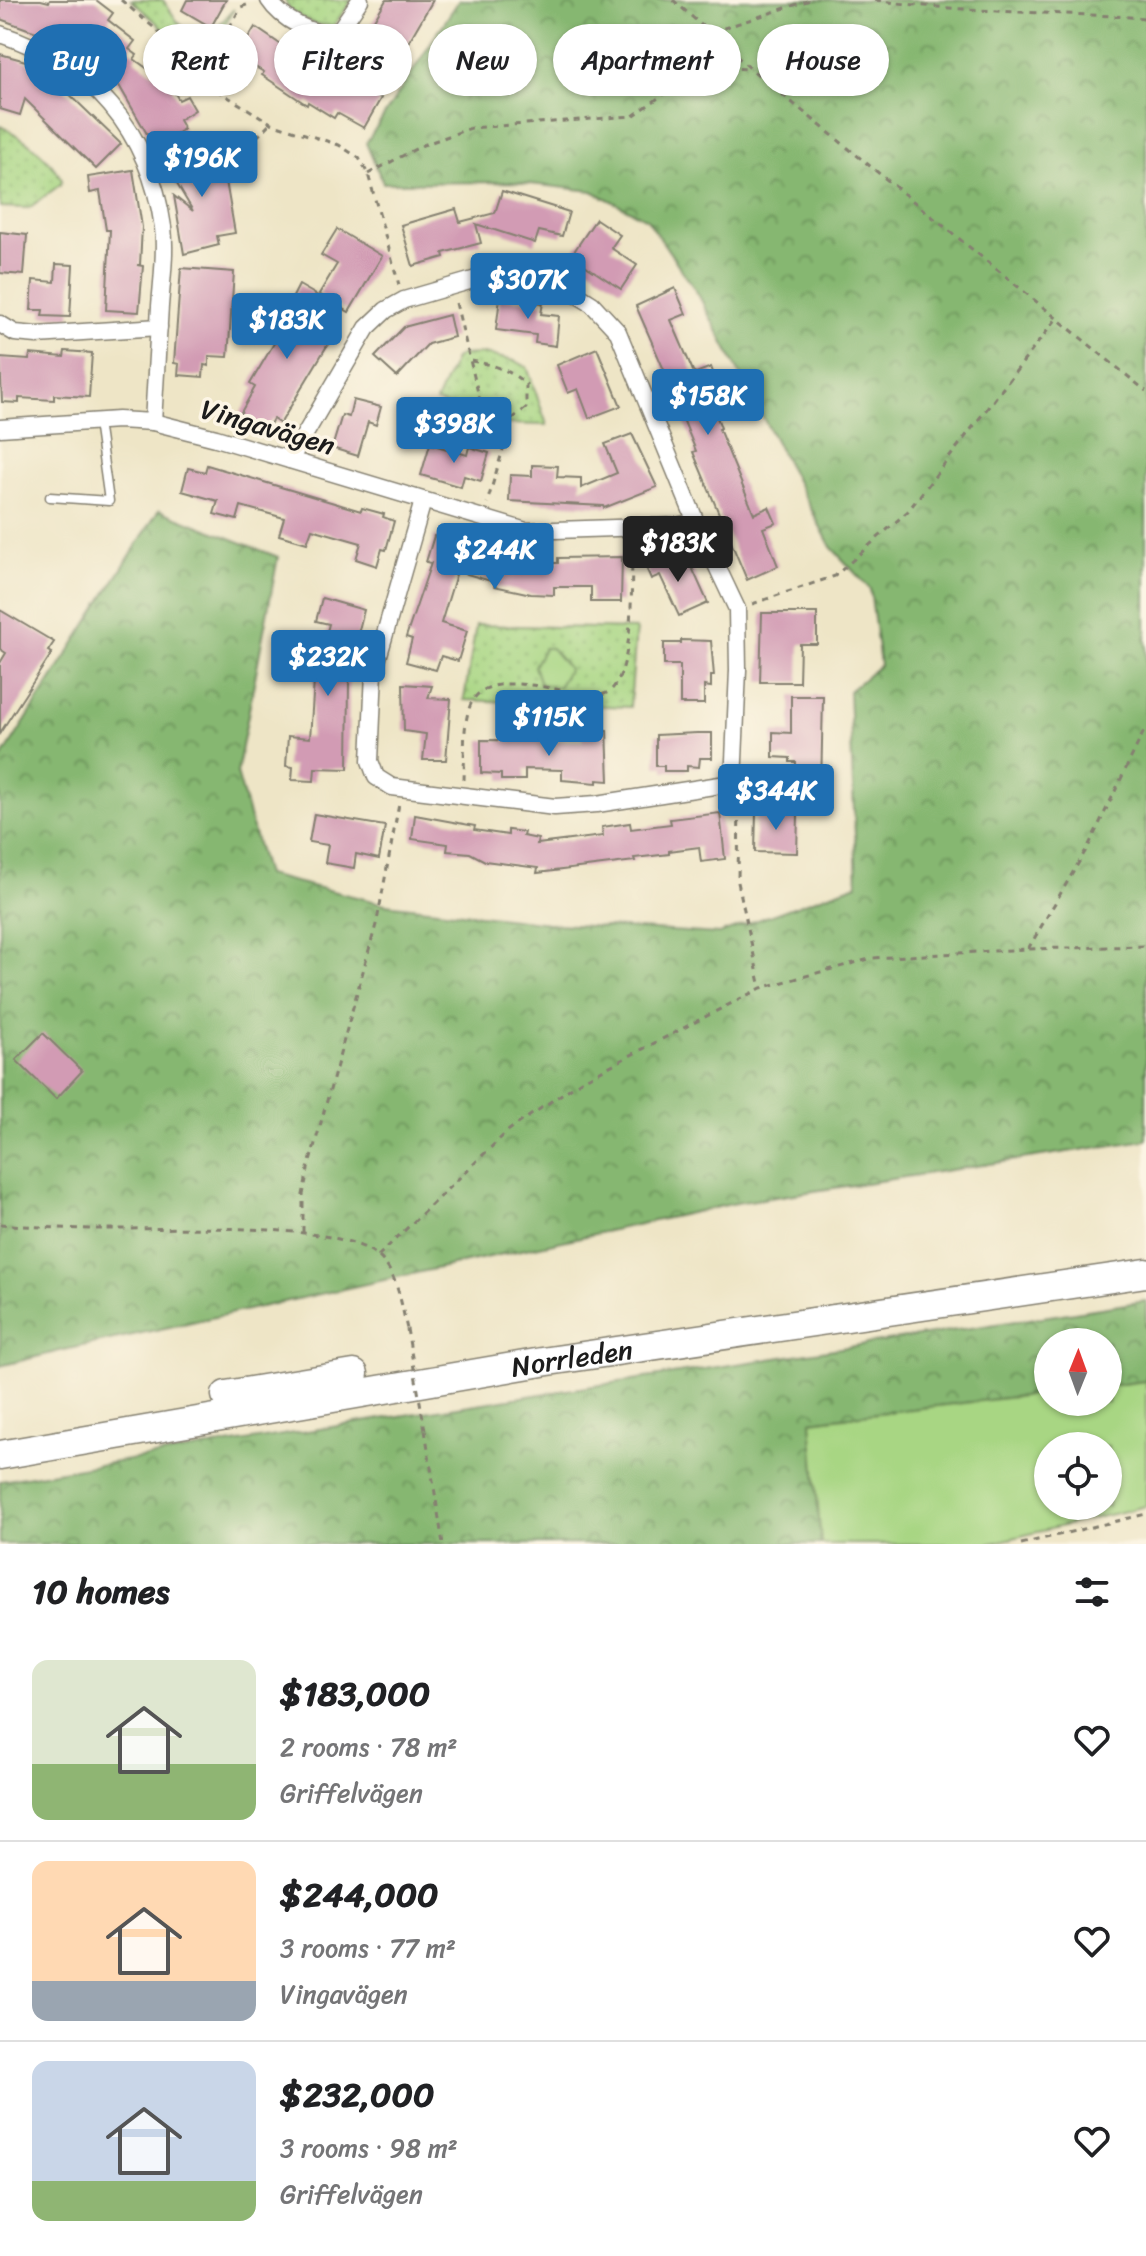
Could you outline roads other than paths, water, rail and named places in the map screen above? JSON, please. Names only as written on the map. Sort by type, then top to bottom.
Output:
[{"type":"highway","name":"Norrleden","points":[[0,1436],[347,1375],[1146,1254]]},
{"type":"highway","name":"Norrleden","points":[[0,1455],[542,1362],[1146,1273]]},
{"type":"street","points":[[269,0],[278,14],[323,35],[336,35],[360,0]]},
{"type":"street","points":[[0,34],[33,45],[79,73],[108,101],[129,130],[142,157],[163,228],[153,422]]},
{"type":"street","points":[[290,460],[367,328],[386,310],[404,300],[452,285],[498,276],[537,276],[569,287],[607,318],[618,332],[696,522],[737,609],[738,670],[733,783],[597,804],[555,807],[392,787],[376,777],[370,761],[374,672],[423,501]]},
{"type":"street","points":[[0,324],[15,333],[37,335],[159,327]]},
{"type":"street","name":"Vingavägen","points":[[0,428],[98,421],[153,422],[526,531],[675,526],[696,522]]},
{"type":"lane","points":[[50,497],[109,501],[98,421]]}]
